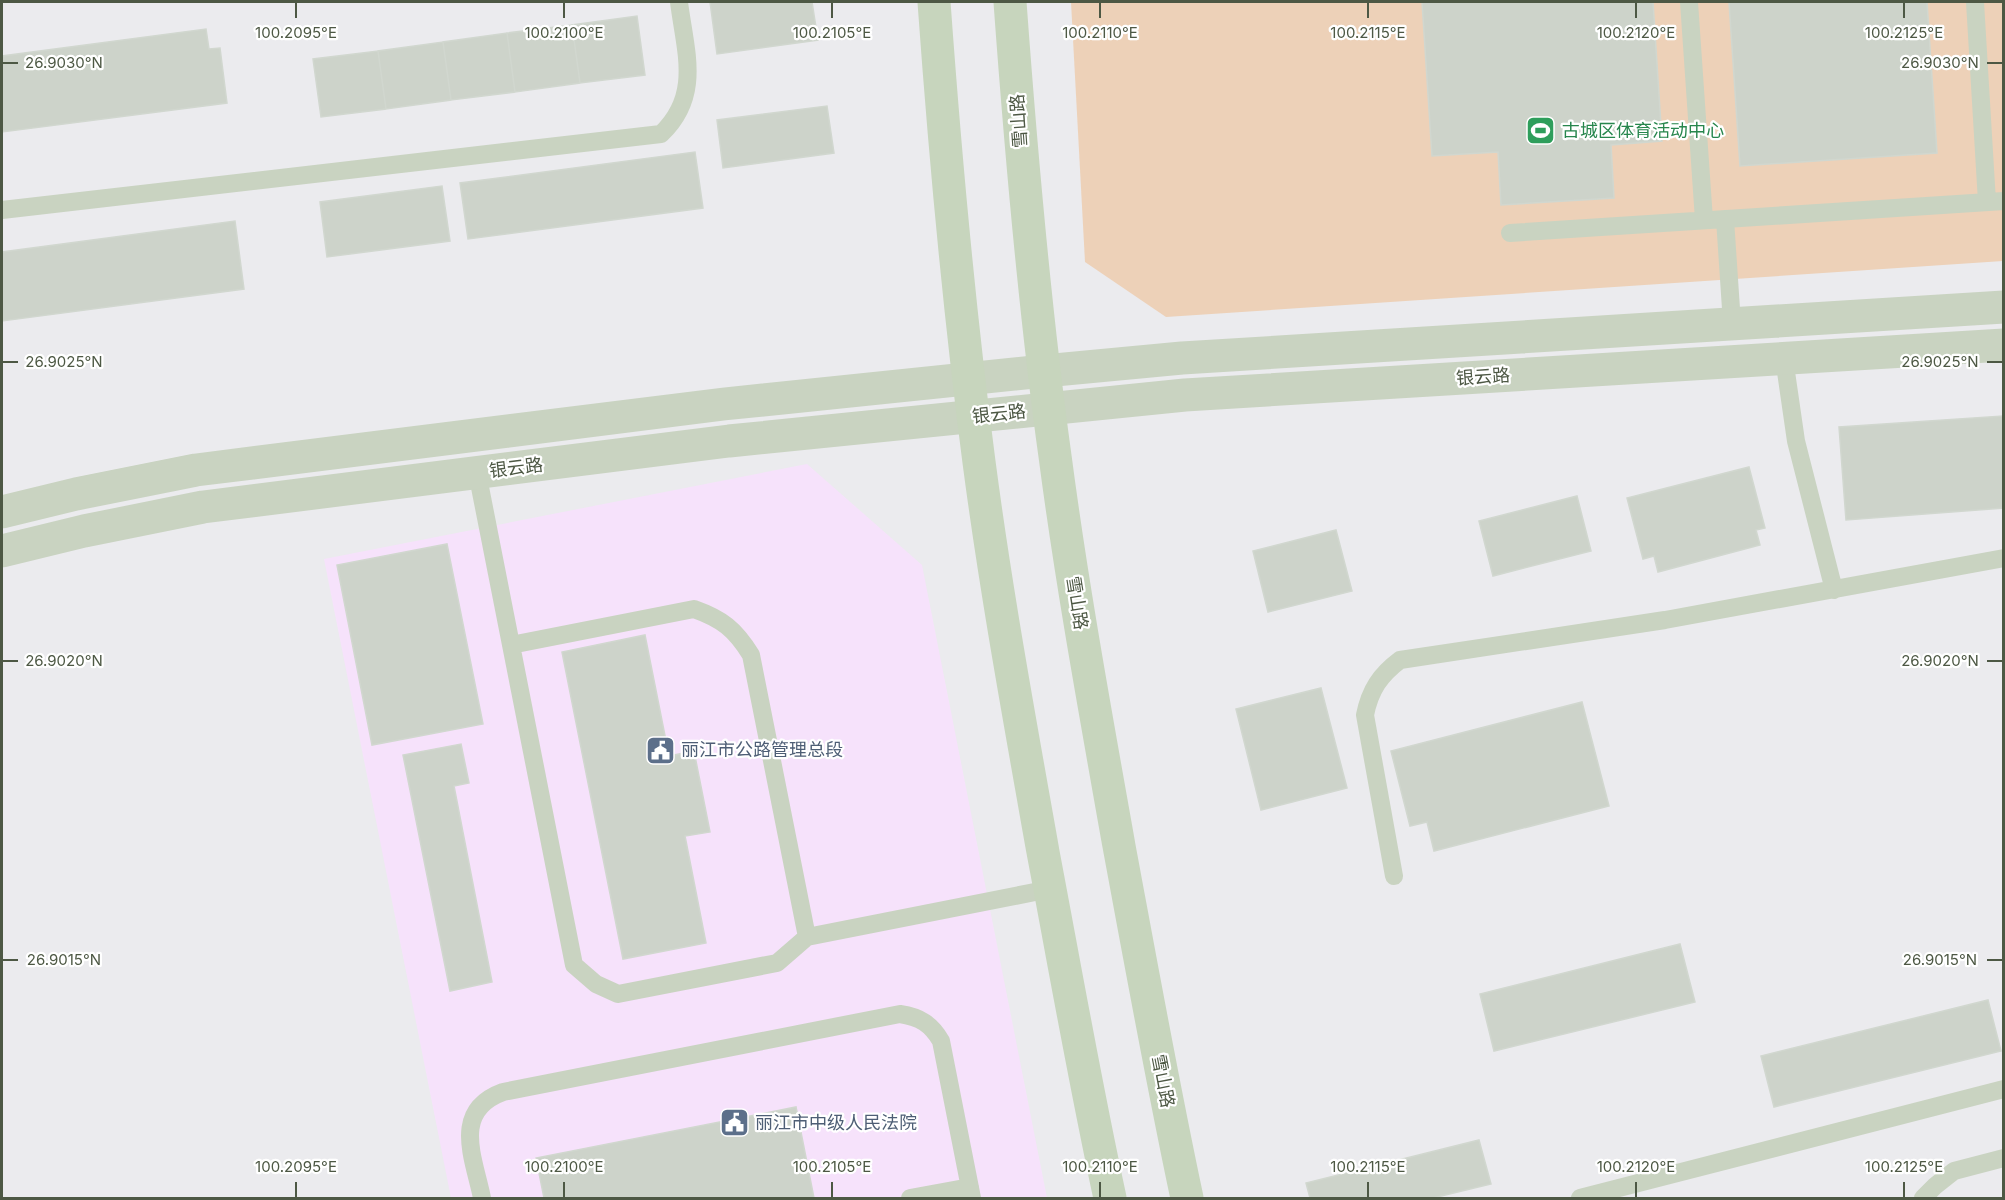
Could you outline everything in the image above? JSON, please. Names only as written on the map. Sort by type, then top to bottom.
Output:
[{"type":"main road","points":[[934,2],[945,156],[969,379],[1003,624],[1050,889],[1110,1198]]},
{"type":"main road","name":"雪山路","points":[[1010,2],[1021,149],[1044,372],[1078,612],[1105,770],[1187,1198]]},
{"type":"street","name":"银云路","points":[[2,512],[76,494],[196,470],[713,406],[969,379],[1182,358],[2004,307]]},
{"type":"street","name":"银云路","points":[[2,551],[84,531],[202,507],[729,441],[1185,395],[2004,345]]},
{"type":"lane","points":[[2,210],[661,134],[679,113],[687,89],[688,76],[679,2]]},
{"type":"lane","points":[[1689,2],[1704,220]]},
{"type":"lane","points":[[1510,233],[1995,202],[1975,2]]},
{"type":"lane","points":[[1725,219],[1732,324]]},
{"type":"lane","points":[[1784,358],[1796,441],[1834,590]]},
{"type":"lane","points":[[477,472],[574,965],[596,984],[618,994],[777,963],[807,937],[1050,889]]},
{"type":"lane","points":[[1394,876],[1365,715],[1374,685],[1386,670],[1400,660],[1665,620],[2004,558]]},
{"type":"lane","points":[[511,645],[694,609],[719,620],[741,638],[751,655],[807,937]]},
{"type":"lane","points":[[482,1198],[469,1134],[474,1114],[490,1097],[514,1090],[900,1014],[914,1016],[926,1022],[935,1030],[941,1041],[971,1193],[910,1198]]},
{"type":"lane","points":[[1580,1198],[2004,1089]]},
{"type":"lane","points":[[1923,1198],[1935,1185],[1954,1171],[2004,1158]]},
{"type":"shaded area","name":"古城区体育活动中心","points":[[1071,2],[2003,2],[2003,261],[1166,317],[1085,262]]},
{"type":"shaded area","name":"丽江市公路管理总段","points":[[807,464],[922,565],[1047,1198],[451,1198],[324,559]]},
{"type":"building","points":[[710,2],[812,2],[818,40],[717,54]]},
{"type":"building","points":[[1422,2],[1653,2],[1662,141],[1611,145],[1614,198],[1501,205],[1498,152],[1432,156]]},
{"type":"building","points":[[1729,2],[1927,2],[1937,153],[1740,166]]},
{"type":"building","points":[[637,16],[645,75],[580,83],[572,25]]},
{"type":"building","points":[[572,25],[580,83],[515,92],[507,33]]},
{"type":"building","points":[[206,29],[209,49],[220,48],[227,103],[2,132],[2,56]]},
{"type":"building","points":[[507,33],[515,92],[451,100],[443,42]]},
{"type":"building","points":[[443,42],[451,100],[386,109],[378,51]]},
{"type":"building","points":[[378,51],[386,109],[321,117],[313,59]]},
{"type":"building","points":[[827,106],[834,153],[723,168],[717,120]]},
{"type":"building","points":[[695,152],[703,208],[468,239],[460,183]]},
{"type":"building","points":[[442,186],[450,241],[327,257],[320,202]]},
{"type":"building","points":[[235,221],[244,289],[2,321],[2,252]]},
{"type":"building","points":[[2003,416],[2004,508],[1846,520],[1839,427]]},
{"type":"building","points":[[1749,467],[1765,528],[1756,530],[1760,545],[1658,572],[1654,556],[1643,559],[1627,498]]},
{"type":"building","points":[[1577,496],[1591,551],[1493,576],[1479,521]]},
{"type":"building","points":[[1336,530],[1352,591],[1268,612],[1253,551]]},
{"type":"building","points":[[447,544],[483,724],[372,745],[337,565]]},
{"type":"building","points":[[645,635],[669,756],[694,751],[710,832],[685,836],[706,943],[623,959],[562,652]]},
{"type":"building","points":[[1321,688],[1347,788],[1261,810],[1236,709]]},
{"type":"building","points":[[1582,702],[1609,806],[1434,851],[1427,822],[1410,826],[1391,751]]},
{"type":"building","points":[[461,744],[469,783],[454,786],[492,982],[450,991],[403,755]]},
{"type":"building","points":[[1680,944],[1695,1002],[1494,1051],[1480,994]]},
{"type":"building","points":[[1988,1000],[2001,1051],[1774,1107],[1761,1056]]},
{"type":"building","points":[[796,1107],[814,1198],[544,1198],[536,1158]]},
{"type":"building","points":[[1479,1140],[1491,1184],[1433,1198],[1310,1198],[1306,1183]]},
{"type":"place","name":"古城区体育活动中心","points":[[1541,131]]},
{"type":"place","name":"丽江市公路管理总段","points":[[660,750]]},
{"type":"place","name":"丽江市中级人民法院","points":[[734,1123]]}]
